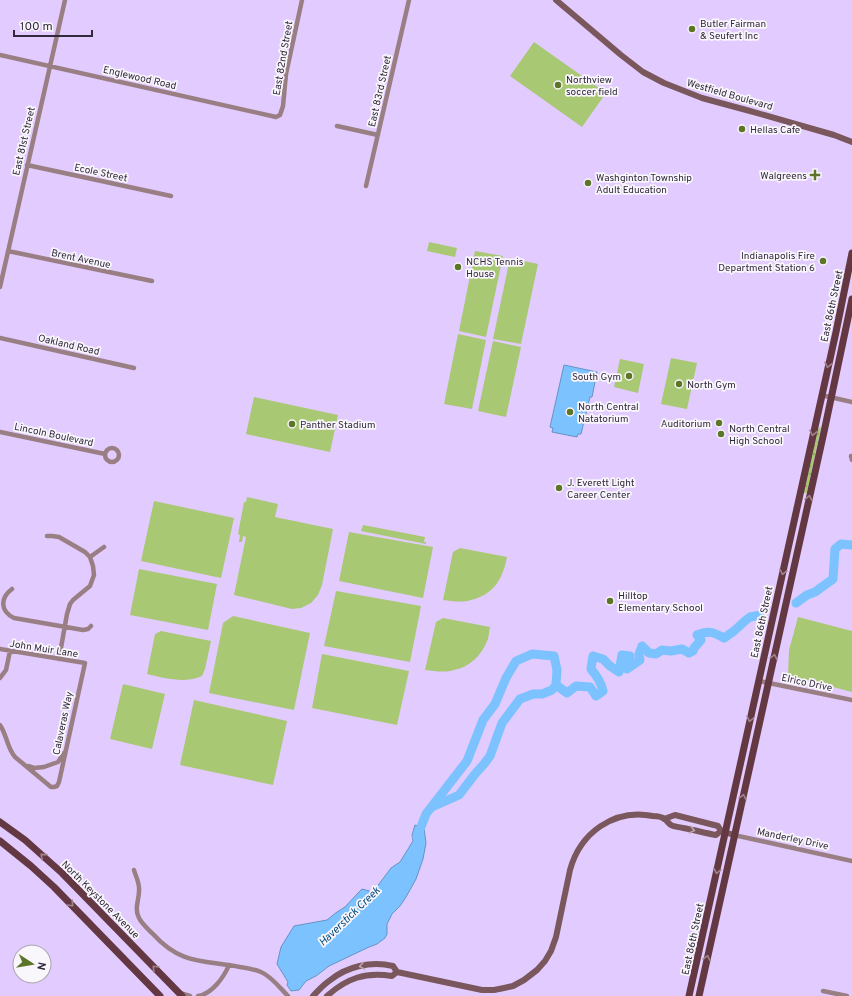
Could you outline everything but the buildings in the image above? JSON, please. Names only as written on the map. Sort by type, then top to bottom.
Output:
[{"type":"main road","name":"East 86th Street","points":[[689,996],[727,833],[852,253]]},
{"type":"main road","name":"East 86th Street","points":[[699,996],[727,833],[768,683],[852,299]]},
{"type":"main road","name":"North Keystone Avenue","points":[[0,822],[25,840],[62,873],[181,994]]},
{"type":"main road","points":[[0,841],[28,863],[54,887],[160,996]]},
{"type":"street","name":"East 81st Street","points":[[0,287],[64,0]]},
{"type":"street","name":"East 82nd Street","points":[[276,117],[280,114],[283,106],[286,74],[302,0]]},
{"type":"street","name":"East 83rd Street","points":[[366,186],[409,0]]},
{"type":"street","name":"Westfield Boulevard","points":[[556,0],[626,59],[643,72],[664,83],[702,98],[834,135],[852,142]]},
{"type":"street","name":"Englewood Road","points":[[0,55],[276,117]]},
{"type":"street","points":[[337,126],[378,135]]},
{"type":"street","name":"Ecole Street","points":[[27,165],[171,196]]},
{"type":"street","name":"Brent Avenue","points":[[8,251],[152,282]]},
{"type":"street","name":"Oakland Road","points":[[0,338],[134,368]]},
{"type":"street","points":[[821,395],[852,402]]},
{"type":"street","name":"Lincoln Boulevard","points":[[0,432],[105,454]]},
{"type":"street","points":[[852,456],[852,460]]},
{"type":"street","points":[[48,536],[61,538],[85,552],[90,557],[94,575],[90,586],[70,604],[59,659]]},
{"type":"street","points":[[90,557],[104,547]]},
{"type":"street","points":[[12,589],[5,594],[2,600],[4,609],[10,616],[18,619],[84,630],[92,626]]},
{"type":"street","name":"John Muir Lane","points":[[0,649],[85,664]]},
{"type":"street","points":[[0,678],[6,670],[10,651]]},
{"type":"street","name":"Calaveras Way","points":[[24,764],[51,787],[56,786],[59,782],[85,664]]},
{"type":"street","name":"Elrico Drive","points":[[759,681],[852,700]]},
{"type":"street","points":[[0,725],[15,757],[24,764],[34,768],[44,767],[58,762],[66,750]]},
{"type":"street","points":[[313,996],[335,976],[356,967],[376,964],[393,966],[397,972],[482,990],[494,990],[513,986],[537,970],[551,951],[556,940],[570,868],[577,852],[586,838],[601,826],[621,817],[642,815],[664,818],[674,815],[718,826],[727,833]]},
{"type":"street","points":[[664,818],[671,826],[716,835],[727,833]]},
{"type":"street","name":"Manderley Drive","points":[[727,833],[852,860]]},
{"type":"street","points":[[134,870],[139,886],[136,908],[138,915],[142,923],[170,950],[186,958],[202,962],[229,965],[263,972],[288,996]]},
{"type":"street","points":[[201,996],[217,985],[226,973],[229,965]]},
{"type":"street","points":[[327,996],[340,986],[353,979],[380,975],[392,976],[397,972]]},
{"type":"street","points":[[823,991],[846,996]]},
{"type":"street","points":[[181,994],[190,996]]},
{"type":"green space","name":"Northview soccer field","points":[[534,42],[606,93],[582,127],[510,76]]},
{"type":"green space","points":[[429,242],[457,248],[455,257],[427,251]]},
{"type":"green space","points":[[475,251],[503,256],[486,337],[459,331]]},
{"type":"green space","points":[[510,258],[538,264],[521,344],[493,339]]},
{"type":"green space","points":[[458,334],[486,340],[472,409],[444,404]]},
{"type":"green space","points":[[493,341],[521,347],[506,417],[478,411]]},
{"type":"green space","name":"North Gym","points":[[671,358],[697,363],[687,409],[661,404]]},
{"type":"green space","name":"South Gym","points":[[620,359],[644,364],[638,393],[614,387]]},
{"type":"green space","name":"Panther Stadium","points":[[254,397],[338,415],[330,452],[246,434]]},
{"type":"green space","points":[[821,427],[807,493],[803,493],[817,429]]},
{"type":"green space","points":[[247,497],[278,504],[275,517],[333,529],[322,585],[318,595],[311,603],[301,608],[292,609],[234,595],[246,537],[243,536],[242,542],[239,542],[240,535],[238,534],[244,502],[246,502]]},
{"type":"green space","points":[[154,501],[234,518],[221,578],[141,561]]},
{"type":"green space","points":[[363,525],[425,537],[424,542],[426,542],[426,544],[361,531]]},
{"type":"green space","points":[[349,532],[433,547],[423,598],[339,581]]},
{"type":"green space","points":[[460,548],[507,557],[503,572],[496,585],[479,598],[457,602],[443,600],[453,552]]},
{"type":"green space","points":[[139,569],[217,584],[208,630],[130,615]]},
{"type":"green space","points":[[336,591],[421,606],[410,662],[324,646]]},
{"type":"green space","points":[[233,616],[310,633],[294,710],[209,693],[223,623]]},
{"type":"green space","points":[[798,617],[852,631],[852,692],[788,675],[789,650]]},
{"type":"green space","points":[[443,618],[490,627],[488,639],[479,655],[465,666],[440,672],[425,670],[436,622]]},
{"type":"green space","points":[[161,631],[211,641],[202,676],[189,680],[182,680],[147,674],[155,634]]},
{"type":"green space","points":[[322,654],[409,671],[397,725],[312,708]]},
{"type":"green space","points":[[123,684],[165,694],[152,749],[110,739]]},
{"type":"green space","points":[[194,700],[287,721],[273,785],[180,765]]},
{"type":"water","name":"North Central Natatorium","points":[[564,365],[597,372],[592,397],[590,397],[581,434],[578,434],[577,437],[552,432],[553,428],[550,427]]},
{"type":"water","points":[[415,825],[424,828],[426,843],[423,859],[416,879],[406,897],[392,914],[387,924],[387,934],[385,938],[377,944],[329,966],[316,976],[306,981],[299,990],[291,991],[287,985],[288,982],[277,964],[281,947],[294,926],[327,920],[345,907],[362,889],[373,892],[391,868],[400,862],[413,841],[412,835]]},
{"type":"waterway","name":"Haverstick Creek","points":[[796,603],[833,579],[835,549],[841,544],[852,545]]},
{"type":"waterway","name":"Haverstick Creek","points":[[417,837],[426,814],[467,761],[483,720],[495,704],[506,678],[516,661],[532,654],[554,656],[557,670],[556,685],[567,693],[576,686],[590,687],[596,696],[603,691],[598,679],[591,669],[593,656],[603,659],[619,672],[622,655],[630,656],[627,669],[640,660],[639,654],[642,646],[649,653],[656,654],[662,650],[671,651],[682,649],[689,653],[693,651],[701,640],[697,635],[711,632],[724,638],[750,617],[761,615]]},
{"type":"waterway","name":"Haverstick Creek","points":[[432,807],[459,795],[490,756],[502,723],[520,699],[533,694],[542,694],[552,690],[556,685]]},
{"type":"place","name":"Butler Fairman & Seufert Inc","points":[[692,29]]},
{"type":"place","name":"Northview soccer field","points":[[558,85]]},
{"type":"place","name":"Hellas Cafe","points":[[742,129]]},
{"type":"place","name":"Walgreens","points":[[815,175]]},
{"type":"place","name":"Washginton Township Adult Education","points":[[588,183]]},
{"type":"place","name":"Indianapolis Fire Department Station 6","points":[[823,261]]},
{"type":"place","name":"NCHS Tennis House","points":[[458,267]]},
{"type":"place","name":"South Gym","points":[[629,376]]},
{"type":"place","name":"North Gym","points":[[679,384]]},
{"type":"place","name":"North Central Natatorium","points":[[570,412]]},
{"type":"place","name":"Auditorium","points":[[719,423]]},
{"type":"place","name":"Panther Stadium","points":[[292,424]]},
{"type":"place","name":"North Central High School","points":[[721,434]]},
{"type":"place","name":"J. Everett Light Career Center","points":[[559,488]]},
{"type":"place","name":"Hilltop Elementary School","points":[[610,601]]}]
